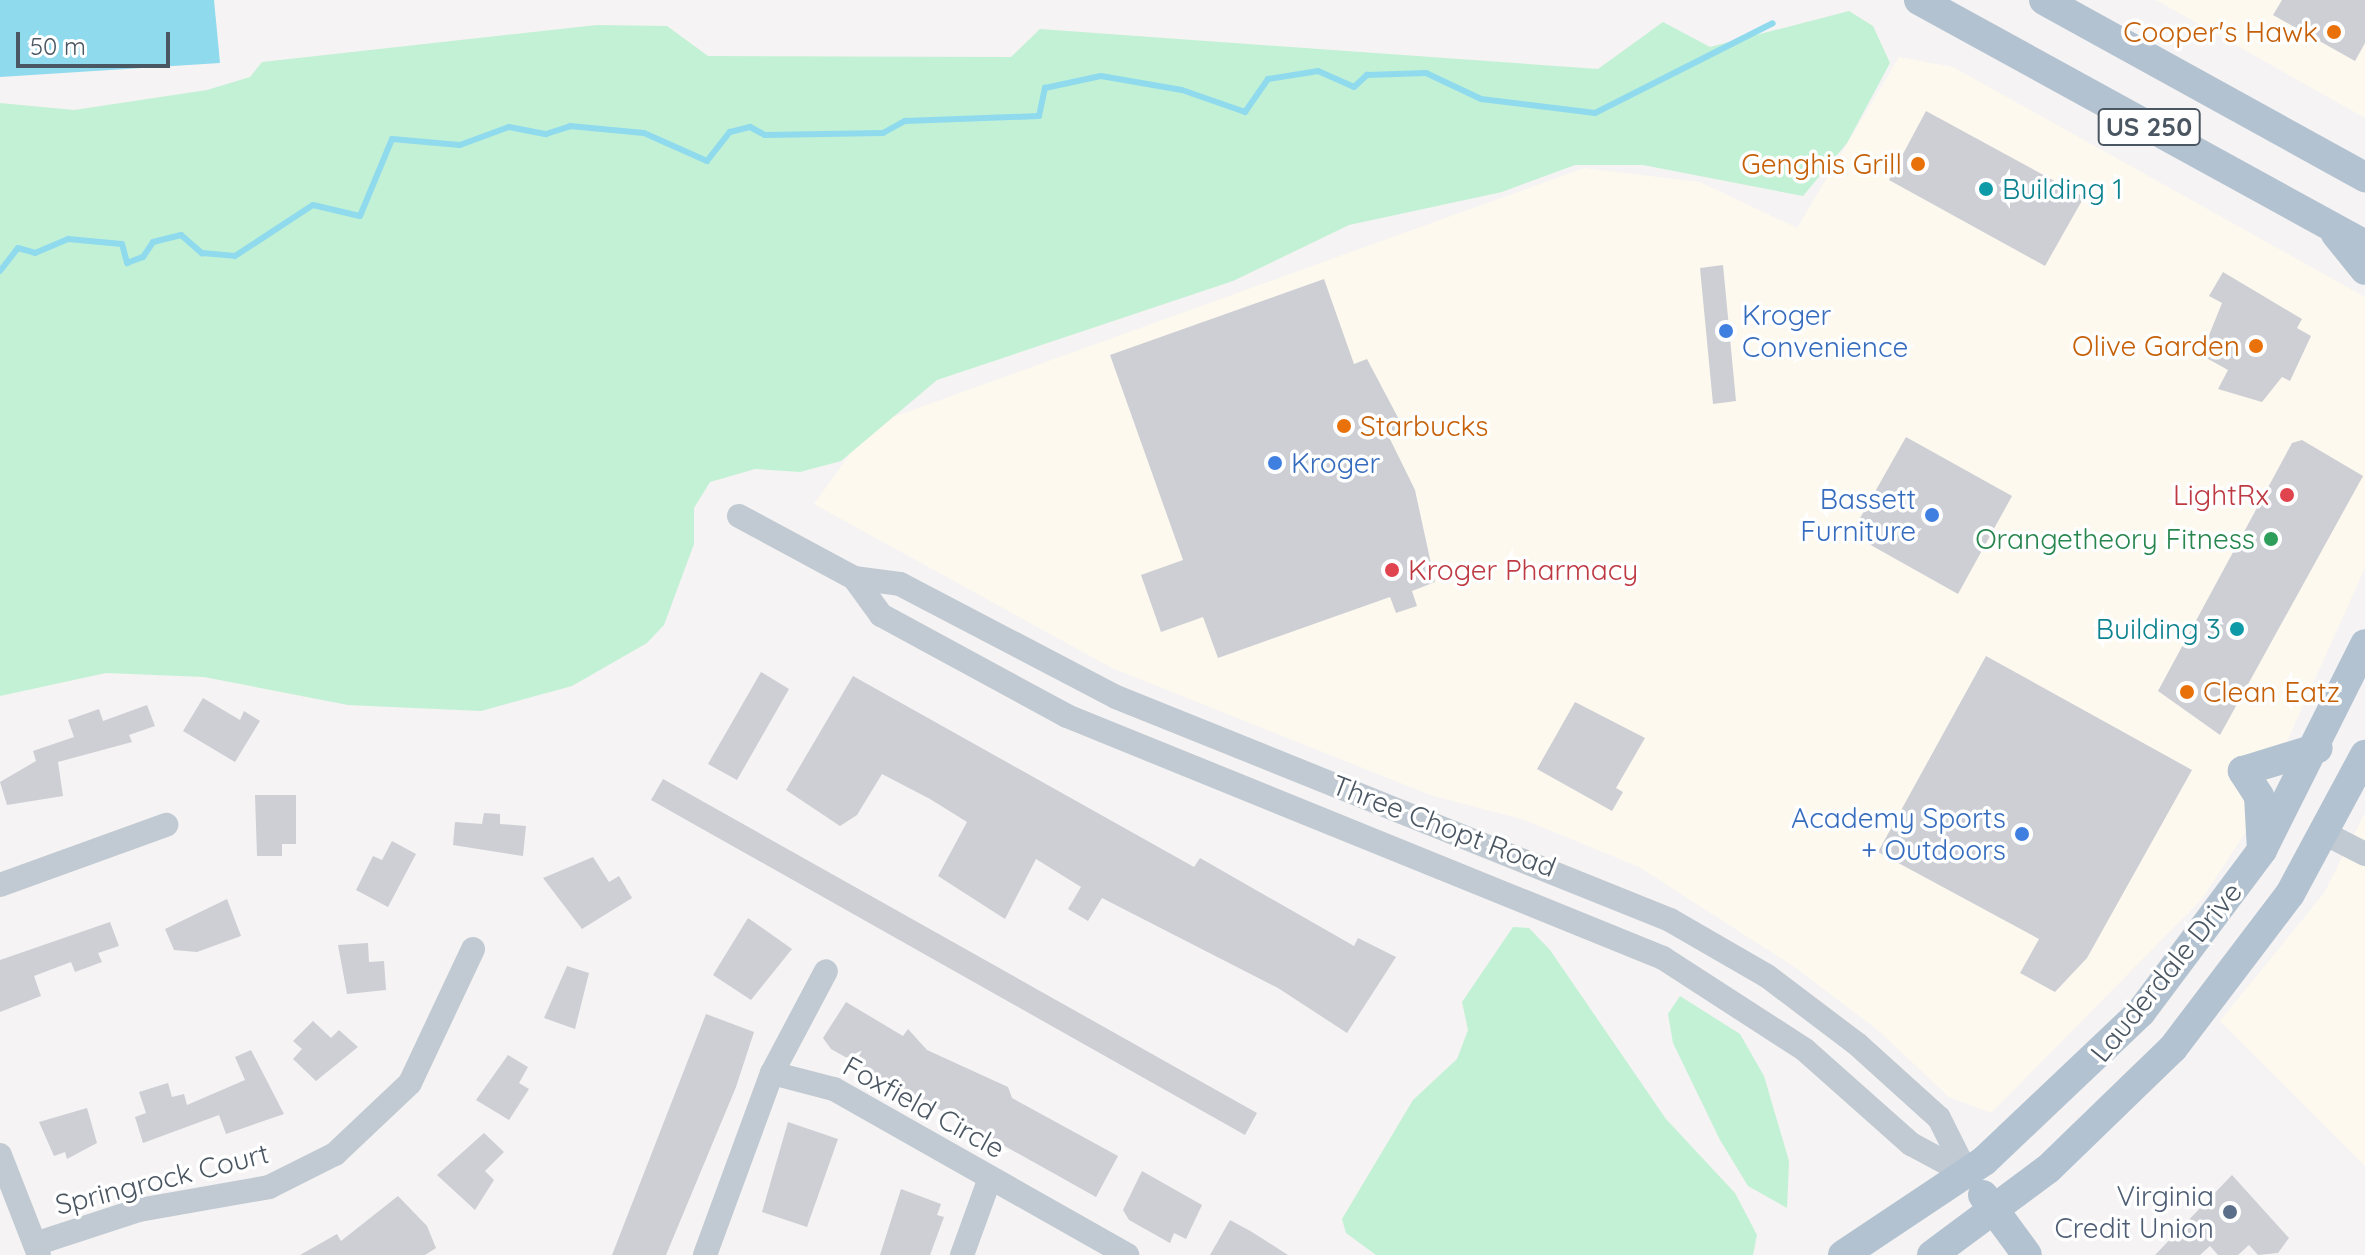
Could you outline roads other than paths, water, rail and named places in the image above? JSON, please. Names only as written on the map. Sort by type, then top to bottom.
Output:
[{"type":"main road","name":"US 250","points":[[2039,1],[2365,177]]},
{"type":"main road","name":"US 250","points":[[1936,3],[2365,245]]},
{"type":"main road","points":[[2330,227],[2365,270]]},
{"type":"main road","name":"Lauderdale Drive","points":[[1843,1255],[1967,1174],[2141,1012],[2262,850],[2318,748],[2365,644]]},
{"type":"main road","points":[[2262,850],[2259,796],[2243,771],[2318,748]]},
{"type":"main road","name":"Lauderdale Drive","points":[[1932,1255],[1994,1210],[2095,1128],[2173,1048],[2251,952],[2326,834],[2365,755]]},
{"type":"main road","name":"Three Chopt Road","points":[[1967,1174],[2027,1255]]},
{"type":"street","name":"Three Chopt Road","points":[[739,516],[854,578],[900,584],[1116,697],[1681,926],[1777,983],[1876,1060],[1939,1118],[1967,1174]]},
{"type":"street","name":"Three Chopt Road","points":[[854,578],[881,615],[1067,716],[1663,958],[1805,1050],[1911,1144],[1967,1174]]},
{"type":"street","points":[[0,885],[166,825]]},
{"type":"street","points":[[2326,834],[2365,854]]},
{"type":"street","name":"Springrock Court","points":[[37,1250],[139,1210],[269,1187],[335,1154],[410,1083],[473,949]]},
{"type":"street","points":[[705,1255],[772,1073],[826,971]]},
{"type":"street","name":"Foxfield Circle","points":[[772,1073],[834,1089],[1127,1255]]},
{"type":"street","points":[[0,1155],[37,1250]]},
{"type":"street","points":[[962,1255],[990,1178]]},
{"type":"water","points":[[0,0],[214,0],[220,63],[0,77]]},
{"type":"waterway","points":[[0,271],[18,248],[35,253],[68,239],[122,244],[127,263],[143,257],[153,242],[181,235],[202,253],[235,256],[313,205],[360,216],[392,139],[460,145],[509,127],[546,134],[570,126],[644,133],[707,161],[730,132],[750,127],[765,135],[883,133],[905,121],[1039,116],[1045,88],[1101,76],[1182,90],[1245,112],[1268,79],[1318,71],[1354,87],[1367,75],[1426,73],[1481,99],[1595,113],[1773,23]]},
{"type":"place","name":"Cooper's Hawk","points":[[2334,32]]},
{"type":"place","name":"Genghis Grill","points":[[1918,164]]},
{"type":"place","name":"Building 1","points":[[1986,189]]},
{"type":"place","name":"Kroger Convenience","points":[[1726,331]]},
{"type":"place","name":"Olive Garden","points":[[2256,346]]},
{"type":"place","name":"Starbucks","points":[[1344,426]]},
{"type":"place","name":"Kroger","points":[[1275,463]]},
{"type":"place","name":"LightRx","points":[[2287,495]]},
{"type":"place","name":"Bassett Furniture","points":[[1932,515]]},
{"type":"place","name":"Orangetheory Fitness","points":[[2271,539]]},
{"type":"place","name":"Kroger Pharmacy","points":[[1392,570]]},
{"type":"place","name":"Building 3","points":[[2237,629]]},
{"type":"place","name":"Clean Eatz","points":[[2187,692]]},
{"type":"place","name":"Academy Sports + Outdoors","points":[[2022,834]]},
{"type":"place","name":"Virginia Credit Union","points":[[2230,1212]]}]
